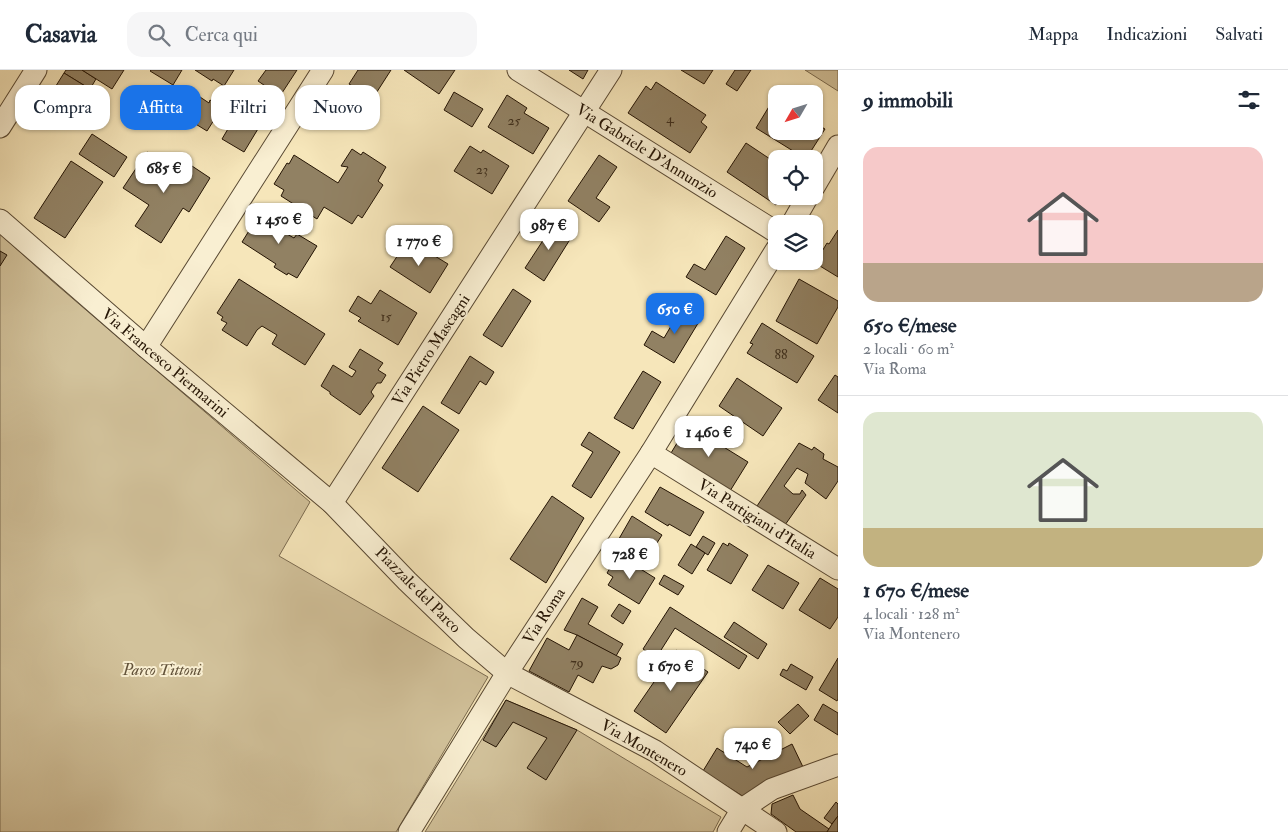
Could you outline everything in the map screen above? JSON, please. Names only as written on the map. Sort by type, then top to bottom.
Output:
[{"type":"street","points":[[0,127],[36,70]]},
{"type":"street","points":[[146,347],[323,70]]},
{"type":"street","name":"Via Gabriele D'Annunzio","points":[[518,70],[768,227]]},
{"type":"street","name":"Via Pietro Mascagni","points":[[332,503],[611,70]]},
{"type":"street","points":[[823,172],[838,146]]},
{"type":"street","name":"Via Francesco Piermarini","points":[[0,220],[146,347],[332,503]]},
{"type":"street","name":"Via Roma","points":[[409,832],[507,673],[651,454],[768,263]]},
{"type":"street","name":"Via Partigiani d'Italia","points":[[651,454],[838,569]]},
{"type":"street","name":"Piazzale del Parco","points":[[332,503],[407,581],[466,638],[507,673]]},
{"type":"street","name":"Via Montenero","points":[[507,673],[655,751],[776,832]]},
{"type":"street","points":[[728,832],[742,809],[772,789],[838,765]]},
{"type":"green space","points":[[805,70],[838,70],[838,91]]},
{"type":"green space","name":"Parco Tittoni","points":[[0,234],[310,502],[279,556],[488,677],[396,832],[0,832]]},
{"type":"green space","points":[[506,700],[577,730],[721,817],[713,832],[425,832]]},
{"type":"building","points":[[66,70],[82,70],[96,79],[92,85],[84,85],[64,73]]},
{"type":"building","points":[[82,70],[124,70],[112,89],[110,85],[106,85]]},
{"type":"building","points":[[151,70],[182,70],[173,85]]},
{"type":"building","points":[[195,70],[234,70],[225,85],[213,79],[212,81]]},
{"type":"building","points":[[266,70],[297,70],[285,88],[285,85],[264,85],[258,81]]},
{"type":"building","points":[[358,70],[391,70],[380,87],[380,85],[349,84]]},
{"type":"building","points":[[404,70],[455,70],[439,94]]},
{"type":"building","points":[[569,70],[588,70],[583,79]]},
{"type":"building","points":[[681,70],[713,70],[704,84]]},
{"type":"building","points":[[735,70],[751,70],[737,91],[726,84]]},
{"type":"building","points":[[64,73],[84,85],[56,85]]},
{"type":"building","points":[[656,82],[706,115],[701,122],[707,127],[690,153],[628,113],[646,86],[651,90]]},
{"type":"building","points":[[454,92],[483,109],[472,127],[444,110]]},
{"type":"building","points":[[507,95],[527,108],[524,113],[549,128],[533,154],[488,127]]},
{"type":"building","points":[[201,98],[209,103],[211,101],[211,125],[207,131],[201,127]]},
{"type":"building","points":[[768,108],[768,135],[756,128]]},
{"type":"building","points":[[227,130],[257,130],[244,152],[222,139]]},
{"type":"building","points":[[92,134],[127,157],[114,177],[79,154]]},
{"type":"building","points":[[775,140],[818,140],[812,150],[791,150]]},
{"type":"building","points":[[746,143],[768,158],[768,200],[727,172]]},
{"type":"building","points":[[470,146],[481,153],[483,150],[509,166],[492,194],[454,171]]},
{"type":"building","points":[[352,149],[361,155],[363,152],[386,167],[378,181],[383,185],[362,218],[358,215],[352,224],[324,207],[317,219],[281,196],[284,190],[274,184],[294,155],[338,183],[348,167],[341,166]]},
{"type":"building","points":[[147,152],[170,167],[165,175],[174,181],[186,162],[210,178],[189,212],[183,208],[161,243],[135,226],[149,205],[123,188]]},
{"type":"building","points":[[599,155],[617,167],[596,198],[610,207],[599,222],[568,201]]},
{"type":"building","points":[[71,161],[103,182],[65,238],[34,218]]},
{"type":"building","points":[[262,210],[291,229],[287,234],[294,238],[297,234],[317,246],[297,278],[288,273],[287,275],[274,267],[276,264],[242,242]]},
{"type":"building","points":[[555,222],[574,233],[544,281],[525,268]]},
{"type":"building","points":[[838,230],[838,277],[823,268],[823,250],[827,243],[829,244]]},
{"type":"building","points":[[726,236],[745,248],[716,295],[686,277],[694,264],[705,270]]},
{"type":"building","points":[[406,243],[424,254],[425,250],[448,264],[430,293],[390,267]]},
{"type":"building","points":[[0,251],[7,255],[0,266]]},
{"type":"building","points":[[239,279],[325,334],[305,365],[272,344],[277,335],[262,326],[257,330],[247,346],[222,330],[227,323],[221,320],[223,317],[217,313]]},
{"type":"building","points":[[799,279],[838,301],[838,307],[817,344],[776,321]]},
{"type":"building","points":[[513,289],[531,301],[502,347],[483,335]]},
{"type":"building","points":[[380,290],[417,313],[398,345],[358,321],[361,318],[349,311],[358,296],[371,304]]},
{"type":"building","points":[[684,304],[703,315],[674,363],[644,345],[652,331],[664,338]]},
{"type":"building","points":[[762,323],[814,356],[797,383],[747,353],[753,344],[750,343]]},
{"type":"building","points":[[360,349],[383,363],[378,370],[386,375],[381,383],[377,383],[371,392],[374,396],[360,415],[321,386],[333,365],[352,377],[356,371],[349,367]]},
{"type":"building","points":[[470,356],[494,372],[486,385],[480,381],[459,414],[441,403]]},
{"type":"building","points":[[643,371],[661,382],[633,429],[614,418]]},
{"type":"building","points":[[835,375],[838,377],[838,413],[818,400]]},
{"type":"building","points":[[737,378],[782,408],[763,436],[719,406]]},
{"type":"building","points":[[423,406],[459,430],[418,492],[382,468]]},
{"type":"building","points":[[688,425],[748,462],[730,491],[671,453]]},
{"type":"building","points":[[589,432],[620,452],[591,498],[572,486],[593,452],[581,445]]},
{"type":"building","points":[[799,443],[812,450],[814,447],[824,454],[823,459],[838,467],[838,481],[826,499],[805,483],[808,474],[797,468],[784,486],[793,494],[800,494],[802,490],[806,495],[785,525],[757,506]]},
{"type":"building","points":[[660,487],[704,512],[690,536],[669,524],[668,526],[645,512]]},
{"type":"building","points":[[552,496],[584,518],[546,583],[510,559]]},
{"type":"building","points":[[632,516],[662,535],[645,562],[616,544]]},
{"type":"building","points":[[703,536],[715,543],[708,555],[696,547]]},
{"type":"building","points":[[723,543],[728,546],[729,543],[748,555],[731,584],[707,570]]},
{"type":"building","points":[[691,544],[705,553],[692,574],[678,565]]},
{"type":"building","points":[[618,555],[655,578],[639,604],[608,585],[613,577],[607,573]]},
{"type":"building","points":[[768,565],[799,583],[783,609],[752,590]]},
{"type":"building","points":[[664,575],[684,586],[678,595],[659,584]]},
{"type":"building","points":[[820,578],[838,589],[838,617],[830,629],[799,610]]},
{"type":"building","points":[[582,598],[598,607],[588,624],[623,644],[616,656],[564,630]]},
{"type":"building","points":[[619,604],[631,611],[623,624],[611,616]]},
{"type":"building","points":[[670,607],[747,656],[739,669],[675,628],[656,658],[643,649]]},
{"type":"building","points":[[734,622],[767,644],[758,659],[724,637]]},
{"type":"building","points":[[577,635],[621,658],[618,665],[611,669],[602,666],[593,683],[578,675],[569,692],[529,671],[547,638],[569,650]]},
{"type":"building","points":[[676,650],[708,672],[666,733],[634,711]]},
{"type":"building","points":[[838,658],[838,699],[837,701],[819,690]]},
{"type":"building","points":[[791,664],[813,677],[806,690],[780,675],[783,669],[787,671]]},
{"type":"building","points":[[506,700],[577,730],[546,780],[527,768],[547,738],[513,722],[496,747],[483,740]]},
{"type":"building","points":[[798,704],[809,716],[790,734],[778,722]]},
{"type":"building","points":[[823,704],[838,713],[838,735],[814,720]]},
{"type":"building","points":[[792,744],[803,767],[744,797],[703,771],[717,748],[747,767]]},
{"type":"building","points":[[793,795],[800,809],[829,829],[827,832],[796,832],[771,814],[772,804]]},
{"type":"building","points":[[836,802],[838,804],[838,816],[832,824],[824,818]]},
{"type":"building","points":[[838,816],[838,832],[827,832],[832,824]]}]
